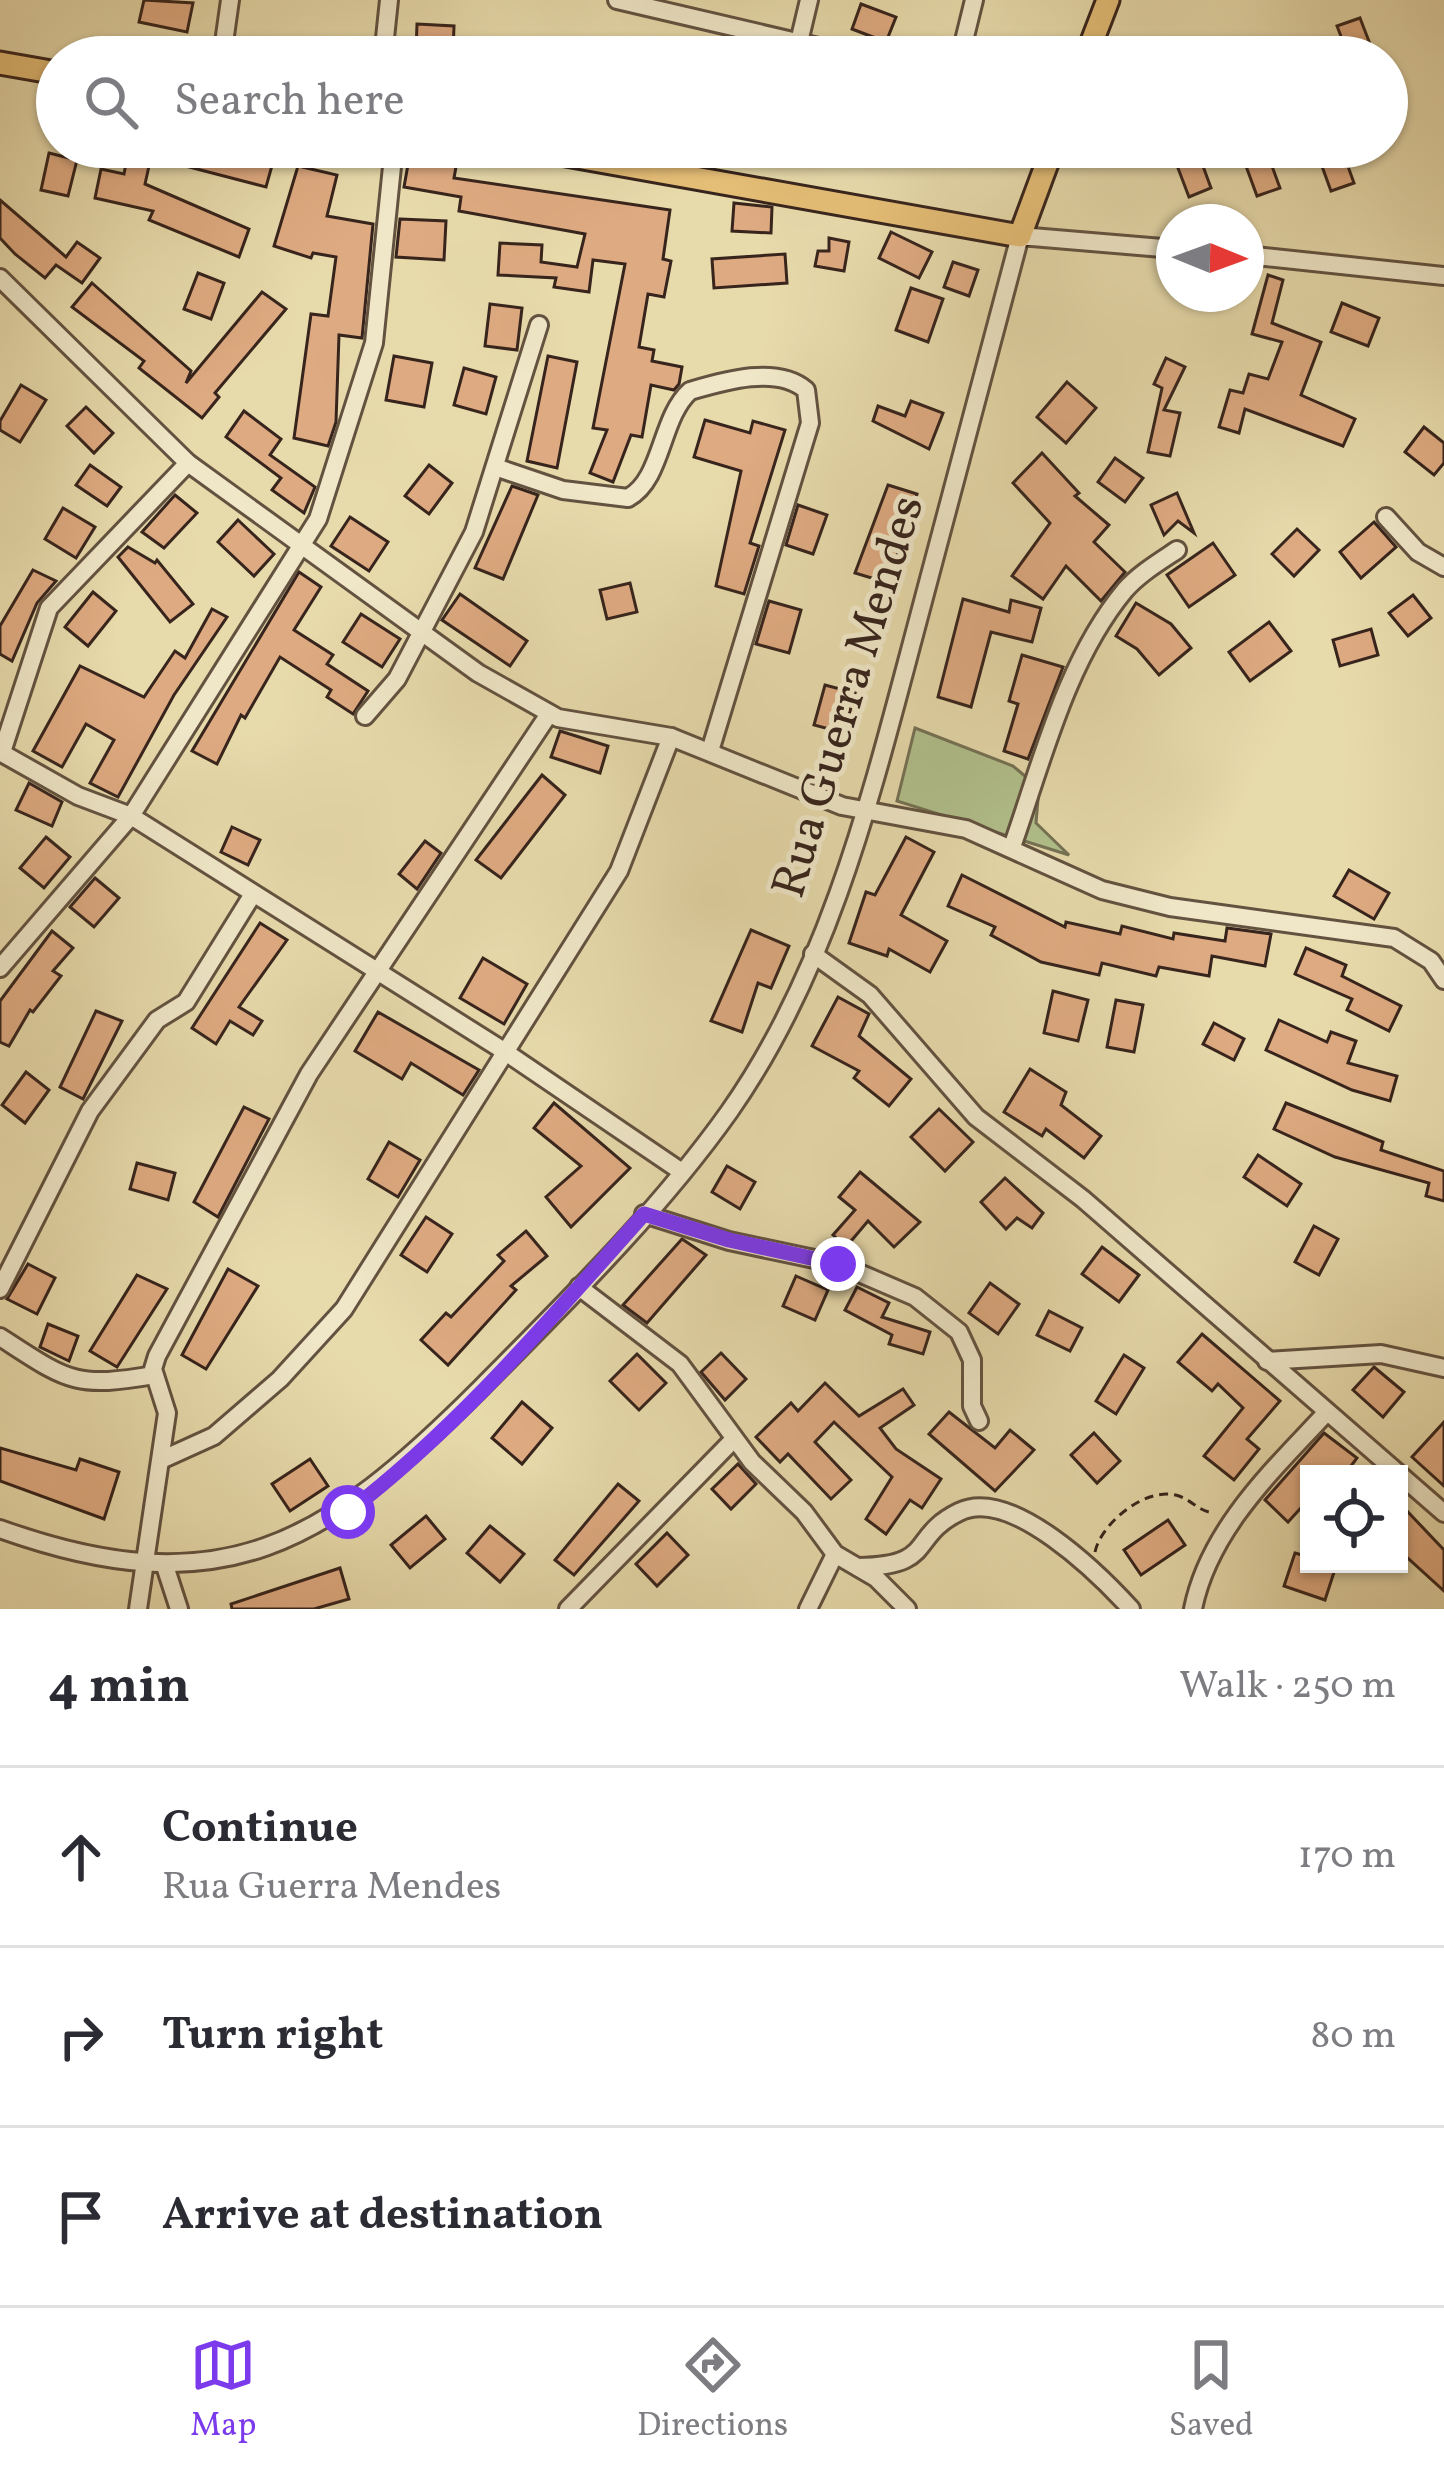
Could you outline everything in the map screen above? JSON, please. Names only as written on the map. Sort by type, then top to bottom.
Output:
[{"type":"main road","points":[[1094,36],[1108,0]]},
{"type":"main road","points":[[0,63],[36,69]]},
{"type":"main road","points":[[639,168],[1020,236],[1045,168]]},
{"type":"street","points":[[225,36],[230,0]]},
{"type":"street","points":[[385,36],[389,0]]},
{"type":"street","points":[[617,0],[665,6],[777,36]]},
{"type":"street","points":[[800,36],[809,0]]},
{"type":"street","points":[[965,36],[974,0]]},
{"type":"street","points":[[0,968],[131,816],[304,547],[338,471],[374,344],[392,168]]},
{"type":"street","points":[[1020,236],[1156,247]]},
{"type":"street","name":"Rua Guerra Mendes","points":[[0,1529],[64,1552],[142,1569],[244,1559],[319,1530],[348,1512],[418,1451],[579,1287],[682,1172],[764,1055],[813,954],[867,811],[1020,236]]},
{"type":"street","points":[[1264,257],[1444,276]]},
{"type":"street","points":[[0,278],[188,463],[478,673],[549,714],[584,726],[670,737],[801,791],[867,811],[966,829],[1102,890],[1170,907],[1394,938],[1431,961],[1444,980]]},
{"type":"street","points":[[365,716],[397,679],[419,629],[474,532],[498,468],[539,325]]},
{"type":"street","points":[[498,468],[563,490],[628,498],[645,482],[671,417],[690,391],[770,376],[790,379],[806,390],[810,423],[710,751]]},
{"type":"street","points":[[188,463],[49,608],[1,752],[78,796],[131,816],[504,1051],[682,1172]]},
{"type":"street","points":[[1386,517],[1418,552],[1444,567]]},
{"type":"street","points":[[1012,847],[1054,728],[1100,625],[1137,578],[1177,550]]},
{"type":"street","points":[[138,1609],[167,1403],[154,1375],[157,1356],[309,1074],[549,714]]},
{"type":"street","points":[[161,1460],[214,1436],[311,1350],[344,1309],[619,871],[670,737]]},
{"type":"street","points":[[0,1289],[89,1111],[157,1020],[187,1002],[253,894]]},
{"type":"street","points":[[813,954],[870,995],[976,1117],[1083,1199],[1444,1513]]},
{"type":"street","points":[[644,1214],[729,1240],[838,1264],[915,1297],[959,1332],[972,1360],[972,1406],[979,1421]]},
{"type":"street","points":[[579,1287],[680,1364],[734,1439],[804,1512],[835,1554],[885,1585],[907,1609]]},
{"type":"street","points":[[0,1336],[39,1364],[82,1383],[154,1375]]},
{"type":"street","points":[[1267,1361],[1381,1354],[1444,1368]]},
{"type":"street","points":[[1192,1609],[1207,1566],[1240,1510],[1328,1412]]},
{"type":"street","points":[[568,1609],[734,1439]]},
{"type":"street","points":[[857,1567],[904,1563],[951,1517],[973,1509],[1028,1522],[1098,1573],[1131,1609]]},
{"type":"street","points":[[808,1609],[835,1554]]},
{"type":"street","points":[[166,1569],[179,1609]]},
{"type":"path","points":[[1098,1573],[1099,1533],[1150,1495],[1182,1497],[1202,1512],[1240,1510]]},
{"type":"green space","points":[[915,728],[1013,766],[1039,788],[1036,823],[1069,855],[897,801]]},
{"type":"building","points":[[144,0],[193,3],[187,32],[139,22]]},
{"type":"building","points":[[861,4],[896,17],[888,36],[852,29]]},
{"type":"building","points":[[1360,18],[1367,36],[1341,36],[1337,26]]},
{"type":"building","points":[[417,24],[454,26],[454,36],[417,36]]},
{"type":"building","points":[[46,168],[75,168],[68,196],[41,190]]},
{"type":"building","points":[[125,168],[149,168],[145,184],[249,229],[239,257],[149,220],[153,211],[95,198],[101,169],[124,174]]},
{"type":"building","points":[[193,168],[271,168],[266,187]]},
{"type":"building","points":[[297,168],[337,175],[327,216],[373,224],[362,338],[339,335],[336,422],[328,446],[294,438],[311,314],[328,316],[336,257],[313,253],[311,258],[274,246]]},
{"type":"building","points":[[407,168],[456,168],[454,178],[670,210],[663,259],[671,261],[664,297],[648,294],[639,347],[654,350],[652,361],[682,367],[679,384],[674,390],[651,385],[642,437],[631,435],[613,482],[590,473],[607,430],[593,428],[625,264],[593,260],[589,292],[554,287],[556,278],[498,275],[500,243],[542,245],[541,262],[577,267],[585,234],[459,211],[461,197],[404,187]]},
{"type":"building","points":[[1178,168],[1204,168],[1211,188],[1189,197]]},
{"type":"building","points":[[1247,168],[1273,168],[1280,188],[1257,196]]},
{"type":"building","points":[[1323,168],[1349,168],[1354,183],[1331,191]]},
{"type":"building","points":[[0,200],[66,257],[77,242],[100,258],[82,283],[56,265],[45,278],[15,254],[0,238]]},
{"type":"building","points":[[734,203],[772,207],[771,233],[732,231]]},
{"type":"building","points":[[400,219],[446,221],[444,260],[396,257]]},
{"type":"building","points":[[891,232],[932,252],[919,278],[879,258]]},
{"type":"building","points":[[829,238],[849,242],[844,271],[815,266],[818,251],[829,251]]},
{"type":"building","points":[[785,254],[787,283],[714,288],[712,259]]},
{"type":"building","points":[[953,262],[978,270],[969,296],[944,287]]},
{"type":"building","points":[[198,273],[224,283],[211,319],[184,309]]},
{"type":"building","points":[[1268,275],[1283,280],[1272,323],[1321,342],[1301,395],[1355,419],[1343,446],[1245,409],[1239,433],[1219,427],[1230,390],[1243,393],[1249,374],[1268,379],[1282,342],[1252,334],[1258,312],[1264,312]]},
{"type":"building","points":[[92,283],[191,371],[186,383],[262,292],[286,309],[215,393],[219,397],[202,418],[139,368],[144,361],[72,307]]},
{"type":"building","points":[[911,288],[943,299],[928,342],[896,330]]},
{"type":"building","points":[[1342,303],[1379,318],[1368,346],[1331,332]]},
{"type":"building","points":[[490,304],[522,308],[517,350],[485,346]]},
{"type":"building","points":[[394,356],[432,363],[424,407],[386,400]]},
{"type":"building","points":[[548,356],[577,362],[557,468],[527,461]]},
{"type":"building","points":[[1166,358],[1185,367],[1164,410],[1180,413],[1170,456],[1148,452],[1162,388],[1154,384]]},
{"type":"building","points":[[464,368],[496,377],[486,414],[454,405]]},
{"type":"building","points":[[1067,382],[1096,408],[1066,443],[1037,417]]},
{"type":"building","points":[[21,385],[46,400],[20,442],[0,430],[0,421]]},
{"type":"building","points":[[911,401],[943,413],[929,449],[873,421],[878,406],[905,416]]},
{"type":"building","points":[[86,407],[113,433],[94,453],[67,426]]},
{"type":"building","points":[[244,411],[281,439],[270,455],[315,487],[304,513],[272,490],[281,478],[226,437]]},
{"type":"building","points":[[705,420],[750,433],[753,421],[785,430],[750,543],[759,546],[744,594],[716,586],[741,471],[694,457]]},
{"type":"building","points":[[1424,427],[1444,443],[1444,463],[1434,475],[1405,452]]},
{"type":"building","points":[[1042,453],[1079,493],[1075,496],[1109,525],[1094,542],[1125,572],[1101,601],[1066,566],[1043,599],[1012,576],[1050,523],[1013,483]]},
{"type":"building","points":[[1115,458],[1143,478],[1125,502],[1098,482]]},
{"type":"building","points":[[90,465],[121,487],[107,506],[76,485]]},
{"type":"building","points":[[429,465],[452,483],[429,514],[405,496]]},
{"type":"building","points":[[888,485],[917,494],[888,583],[855,573]]},
{"type":"building","points":[[512,486],[538,495],[503,579],[475,568]]},
{"type":"building","points":[[1177,493],[1194,533],[1178,521],[1164,535],[1151,505]]},
{"type":"building","points":[[175,495],[197,513],[164,548],[142,532]]},
{"type":"building","points":[[798,505],[827,515],[813,554],[786,545]]},
{"type":"building","points":[[63,508],[95,527],[76,558],[45,539]]},
{"type":"building","points":[[350,517],[388,542],[369,571],[331,546]]},
{"type":"building","points":[[238,520],[274,554],[254,576],[218,542]]},
{"type":"building","points":[[1374,522],[1396,547],[1361,578],[1340,552]]},
{"type":"building","points":[[1297,529],[1319,550],[1294,576],[1272,554]]},
{"type":"building","points":[[1213,543],[1235,575],[1189,607],[1167,575]]},
{"type":"building","points":[[128,547],[157,560],[193,604],[170,622],[118,557]]},
{"type":"building","points":[[33,570],[56,581],[37,603],[12,661],[0,654],[0,626]]},
{"type":"building","points":[[299,572],[321,587],[294,630],[333,655],[327,664],[368,691],[353,714],[327,697],[331,690],[280,657],[245,718],[241,715],[217,764],[192,751]]},
{"type":"building","points":[[630,583],[637,612],[607,619],[600,590]]},
{"type":"building","points":[[93,592],[116,611],[88,646],[65,627]]},
{"type":"building","points":[[460,594],[527,641],[510,666],[442,620]]},
{"type":"building","points":[[1413,595],[1431,618],[1408,636],[1389,613]]},
{"type":"building","points":[[963,599],[1009,612],[1011,600],[1041,608],[1032,642],[991,632],[971,707],[938,697]]},
{"type":"building","points":[[769,601],[801,610],[789,653],[756,644]]},
{"type":"building","points":[[1136,603],[1171,624],[1191,648],[1159,675],[1137,649],[1116,636]]},
{"type":"building","points":[[212,609],[227,617],[174,695],[118,797],[90,783],[114,740],[86,724],[62,767],[33,751],[80,666],[144,697],[175,651],[185,658]]},
{"type":"building","points":[[361,614],[400,639],[382,667],[343,642]]},
{"type":"building","points":[[1269,622],[1291,651],[1250,681],[1229,652]]},
{"type":"building","points":[[1371,629],[1378,655],[1340,666],[1333,640]]},
{"type":"building","points":[[1022,655],[1063,667],[1028,759],[1004,751],[1018,704],[1009,701]]},
{"type":"building","points":[[825,685],[855,693],[844,733],[814,725]]},
{"type":"building","points":[[560,731],[608,746],[600,773],[551,757]]},
{"type":"building","points":[[542,775],[565,795],[501,878],[476,860]]},
{"type":"building","points":[[29,783],[62,802],[52,826],[16,810]]},
{"type":"building","points":[[232,827],[260,840],[248,865],[221,852]]},
{"type":"building","points":[[46,837],[70,857],[44,888],[20,868]]},
{"type":"building","points":[[906,837],[934,852],[901,915],[947,941],[930,972],[889,949],[887,956],[849,943],[866,892],[875,895]]},
{"type":"building","points":[[425,841],[441,853],[417,889],[399,874]]},
{"type":"building","points":[[1349,870],[1389,893],[1374,919],[1334,896]]},
{"type":"building","points":[[962,875],[1065,927],[1066,922],[1120,934],[1122,926],[1173,939],[1174,933],[1225,941],[1227,928],[1271,934],[1265,966],[1212,956],[1209,976],[1159,967],[1156,976],[1102,963],[1099,975],[1041,962],[991,935],[995,927],[948,906]]},
{"type":"building","points":[[95,878],[119,898],[94,927],[70,907]]},
{"type":"building","points":[[260,923],[287,940],[239,1007],[262,1021],[253,1035],[230,1021],[216,1044],[192,1028]]},
{"type":"building","points":[[751,930],[789,946],[771,988],[758,983],[742,1032],[711,1021]]},
{"type":"building","points":[[52,931],[73,948],[53,971],[61,976],[30,1010],[9,1046],[0,1042],[0,1001]]},
{"type":"building","points":[[1306,948],[1346,965],[1342,976],[1401,1006],[1389,1031],[1347,1010],[1352,999],[1295,974]]},
{"type":"building","points":[[483,958],[527,984],[504,1024],[460,998]]},
{"type":"building","points":[[1053,991],[1088,1000],[1078,1041],[1044,1033]]},
{"type":"building","points":[[838,997],[869,1014],[859,1036],[911,1079],[889,1106],[854,1078],[859,1071],[812,1046]]},
{"type":"building","points":[[1116,1000],[1143,1005],[1134,1052],[1107,1047]]},
{"type":"building","points":[[96,1011],[122,1021],[83,1099],[60,1087]]},
{"type":"building","points":[[378,1012],[479,1070],[463,1095],[411,1063],[402,1079],[355,1051]]},
{"type":"building","points":[[1279,1020],[1327,1042],[1331,1032],[1356,1041],[1348,1063],[1397,1076],[1390,1101],[1352,1090],[1266,1050]]},
{"type":"building","points":[[1214,1023],[1244,1039],[1234,1060],[1203,1044]]},
{"type":"building","points":[[1030,1069],[1066,1092],[1061,1105],[1101,1136],[1084,1158],[1046,1129],[1042,1136],[1004,1112]]},
{"type":"building","points":[[26,1072],[49,1090],[25,1123],[2,1105]]},
{"type":"building","points":[[554,1103],[630,1168],[571,1227],[546,1197],[581,1166],[534,1128]]},
{"type":"building","points":[[1286,1103],[1383,1142],[1381,1150],[1444,1171],[1444,1201],[1426,1196],[1429,1183],[1335,1157],[1274,1129]]},
{"type":"building","points":[[244,1107],[269,1119],[218,1217],[194,1202]]},
{"type":"building","points":[[939,1109],[973,1142],[945,1171],[911,1137]]},
{"type":"building","points":[[389,1142],[420,1160],[398,1197],[368,1179]]},
{"type":"building","points":[[1258,1155],[1301,1184],[1287,1206],[1244,1177]]},
{"type":"building","points":[[137,1163],[175,1173],[168,1200],[130,1189]]},
{"type":"building","points":[[727,1166],[755,1182],[740,1209],[712,1192]]},
{"type":"building","points":[[860,1172],[920,1222],[894,1247],[868,1221],[846,1247],[833,1235],[855,1210],[839,1197]]},
{"type":"building","points":[[1005,1178],[1043,1213],[1032,1228],[1017,1218],[1006,1229],[981,1202]]},
{"type":"building","points":[[426,1217],[452,1234],[427,1272],[401,1255]]},
{"type":"building","points":[[1314,1226],[1338,1239],[1319,1275],[1295,1262]]},
{"type":"building","points":[[526,1231],[547,1256],[511,1286],[516,1290],[448,1365],[421,1340],[446,1313],[451,1317],[504,1261],[498,1255]]},
{"type":"building","points":[[682,1239],[706,1255],[647,1323],[623,1305]]},
{"type":"building","points":[[1102,1247],[1139,1275],[1119,1302],[1082,1274]]},
{"type":"building","points":[[28,1264],[55,1278],[37,1314],[7,1299]]},
{"type":"building","points":[[228,1269],[258,1286],[206,1369],[182,1355]]},
{"type":"building","points":[[137,1275],[167,1289],[117,1367],[90,1351]]},
{"type":"building","points":[[796,1276],[828,1290],[815,1320],[783,1306]]},
{"type":"building","points":[[990,1283],[1019,1304],[998,1334],[969,1313]]},
{"type":"building","points":[[857,1287],[889,1303],[882,1317],[930,1332],[923,1354],[889,1344],[892,1335],[845,1310]]},
{"type":"building","points":[[1049,1311],[1082,1328],[1070,1351],[1037,1335]]},
{"type":"building","points":[[48,1324],[78,1336],[69,1361],[40,1347]]},
{"type":"building","points":[[1202,1334],[1280,1401],[1247,1439],[1259,1449],[1234,1480],[1204,1456],[1243,1408],[1218,1384],[1212,1391],[1178,1362]]},
{"type":"building","points":[[721,1353],[746,1379],[725,1400],[701,1372]]},
{"type":"building","points":[[637,1354],[666,1383],[639,1410],[610,1381]]},
{"type":"building","points":[[1124,1355],[1144,1368],[1116,1414],[1096,1401]]},
{"type":"building","points":[[1374,1367],[1404,1392],[1383,1417],[1353,1390]]},
{"type":"building","points":[[825,1383],[859,1416],[903,1389],[914,1405],[880,1428],[896,1449],[941,1479],[922,1508],[910,1500],[886,1534],[866,1519],[892,1477],[834,1422],[815,1442],[851,1480],[831,1499],[788,1454],[780,1462],[756,1437],[791,1403],[798,1411]]},
{"type":"building","points":[[522,1402],[552,1428],[522,1464],[492,1438]]},
{"type":"building","points":[[949,1412],[995,1448],[1010,1430],[1034,1450],[995,1491],[929,1434]]},
{"type":"building","points":[[1444,1422],[1444,1486],[1412,1457]]},
{"type":"building","points":[[1094,1433],[1120,1461],[1097,1483],[1071,1455]]},
{"type":"building","points":[[1324,1433],[1357,1458],[1352,1465],[1300,1465],[1300,1509],[1288,1522],[1265,1500]]},
{"type":"building","points":[[0,1448],[76,1470],[80,1459],[119,1472],[104,1519],[0,1481]]},
{"type":"building","points":[[310,1459],[328,1486],[290,1511],[272,1484]]},
{"type":"building","points":[[738,1464],[756,1484],[731,1509],[712,1489]]},
{"type":"building","points":[[618,1484],[639,1501],[574,1575],[555,1560]]},
{"type":"building","points":[[1408,1512],[1444,1550],[1444,1591],[1408,1558]]},
{"type":"building","points":[[426,1516],[445,1539],[410,1568],[391,1545]]},
{"type":"building","points":[[1168,1520],[1185,1545],[1141,1575],[1124,1550]]},
{"type":"building","points":[[490,1526],[524,1554],[500,1582],[467,1553]]},
{"type":"building","points":[[667,1533],[688,1555],[657,1586],[636,1564]]},
{"type":"building","points":[[1295,1553],[1300,1554],[1300,1573],[1334,1573],[1325,1600],[1284,1586]]},
{"type":"building","points":[[340,1568],[349,1599],[314,1609],[232,1609],[231,1604]]},
{"type":"route","points":[[348,1512],[418,1451],[555,1314],[644,1214],[729,1240],[838,1264]]}]
